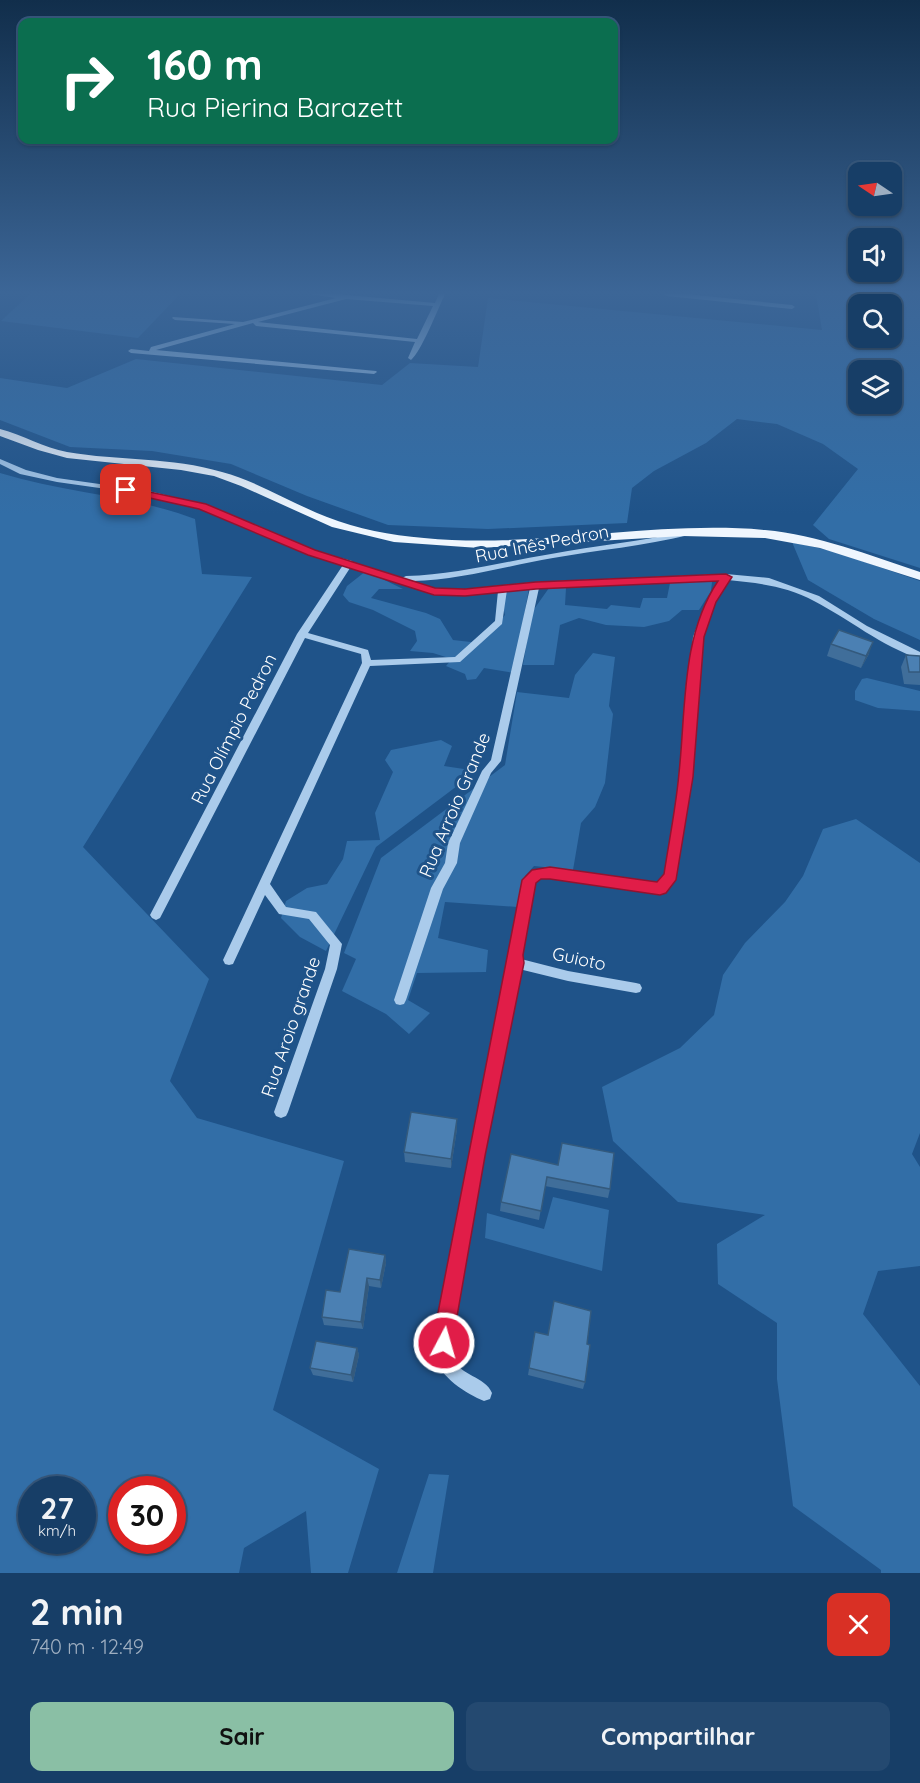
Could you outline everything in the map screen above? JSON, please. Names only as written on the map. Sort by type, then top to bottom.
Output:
[{"type":"main road","points":[[0,432],[66,455],[217,474],[324,520],[371,534],[402,540],[440,543],[514,543],[691,532],[745,533],[790,538],[844,551],[920,576]]},
{"type":"street","points":[[326,367],[374,372]]},
{"type":"street","name":"Rua Inês Pedron","points":[[0,461],[23,472],[57,480],[149,494],[202,507],[312,553],[434,591],[465,592],[536,585],[726,577],[769,581],[808,595],[864,628],[920,656]]},
{"type":"street","name":"Rua Inês Pedron","points":[[397,579],[437,579],[466,575],[510,564],[659,540],[691,532]]},
{"type":"street","name":"Rua Olímpio Pedron","points":[[156,915],[302,634],[349,563]]},
{"type":"street","points":[[483,1393],[454,1374],[444,1358],[445,1328],[530,880],[537,874],[550,873],[660,889],[671,876],[686,777],[698,637],[710,602],[726,577]]},
{"type":"street","name":"Rua Arroio Grande","points":[[400,1000],[437,888],[451,863],[454,843],[487,771],[496,761],[499,753],[536,585]]},
{"type":"street","points":[[367,663],[457,660],[499,622],[503,589]]},
{"type":"street","points":[[229,960],[367,663],[365,652],[302,634]]},
{"type":"street","name":"Rua Aroio grande","points":[[264,884],[283,911],[312,915],[336,944],[331,969],[281,1112]]},
{"type":"street","name":"Guioto","points":[[516,963],[568,976],[636,988]]},
{"type":"shaded area","points":[[116,367],[216,367],[382,385],[404,367],[848,367],[848,414],[902,414],[902,367],[920,367],[920,568],[829,539],[813,525],[858,469],[823,444],[777,424],[737,419],[706,443],[654,471],[632,488],[627,523],[488,529],[388,525],[307,496],[231,464],[152,451],[70,447],[0,420],[0,378],[67,388]]},
{"type":"shaded area","points":[[0,473],[24,480],[122,499],[195,519],[202,574],[252,577],[83,847],[209,979],[170,1081],[197,1118],[344,1161],[273,1410],[379,1469],[348,1573],[311,1573],[306,1511],[244,1548],[239,1573],[0,1573]]},
{"type":"shaded area","points":[[792,542],[836,552],[920,581],[920,640],[874,619],[808,580]]},
{"type":"shaded area","points":[[366,571],[403,589],[379,589],[371,598],[440,619],[453,640],[480,643],[505,615],[501,598],[508,590],[529,588],[514,673],[484,668],[476,679],[467,680],[465,674],[446,666],[452,659],[433,653],[410,651],[417,641],[415,631],[373,610],[349,602],[343,595],[347,586]]},
{"type":"shaded area","points":[[712,582],[711,591],[699,610],[682,610],[669,621],[644,627],[606,625],[579,618],[560,625],[554,665],[523,665],[532,612],[549,588],[566,588],[565,605],[607,609],[611,605],[640,608],[643,598],[667,598],[670,583]]},
{"type":"shaded area","points":[[593,653],[615,657],[609,706],[613,714],[605,783],[595,807],[581,823],[573,870],[534,866],[525,876],[518,907],[445,902],[438,938],[488,950],[486,972],[417,973],[408,1000],[430,1013],[409,1034],[386,1014],[342,991],[356,959],[344,953],[381,858],[505,765],[517,692],[569,698],[575,675]]},
{"type":"shaded area","points":[[867,678],[920,691],[920,711],[878,708],[855,700],[855,691],[862,679]]},
{"type":"shaded area","points":[[441,740],[452,746],[444,766],[477,771],[376,847],[326,951],[300,937],[281,918],[286,901],[307,888],[327,884],[343,859],[347,841],[380,840],[375,813],[393,772],[385,760],[391,750]]},
{"type":"shaded area","points":[[856,819],[920,863],[920,1133],[912,1154],[920,1167],[920,1266],[878,1271],[863,1314],[920,1386],[920,1573],[881,1573],[881,1570],[793,1506],[777,1379],[777,1323],[718,1284],[717,1244],[765,1215],[678,1202],[613,1141],[602,1087],[680,1048],[714,1015],[723,975],[745,943],[785,902],[803,876],[823,829]]},
{"type":"shaded area","points":[[553,1197],[609,1210],[602,1271],[485,1238],[487,1213],[544,1229]]},
{"type":"shaded area","points":[[429,1474],[449,1475],[433,1573],[397,1573]]},
{"type":"building","points":[[839,630],[873,642],[866,656],[831,644]]},
{"type":"building","points":[[906,655],[920,656],[920,672],[909,672]]},
{"type":"building","points":[[411,1112],[457,1119],[451,1159],[404,1152]]},
{"type":"building","points":[[562,1143],[614,1153],[610,1189],[547,1177],[541,1211],[501,1202],[511,1154],[558,1165]]},
{"type":"building","points":[[349,1249],[385,1255],[380,1280],[367,1278],[361,1322],[322,1317],[326,1290],[340,1292]]},
{"type":"building","points":[[554,1301],[591,1311],[587,1344],[590,1345],[585,1382],[529,1368],[535,1332],[548,1335]]},
{"type":"building","points":[[316,1341],[357,1348],[351,1375],[310,1368]]},
{"type":"route","points":[[126,490],[202,507],[312,553],[434,591],[465,592],[536,585],[726,577],[710,602],[698,637],[686,777],[671,876],[660,889],[550,873],[537,874],[530,880],[515,955],[516,963],[476,1156],[444,1343]]}]
